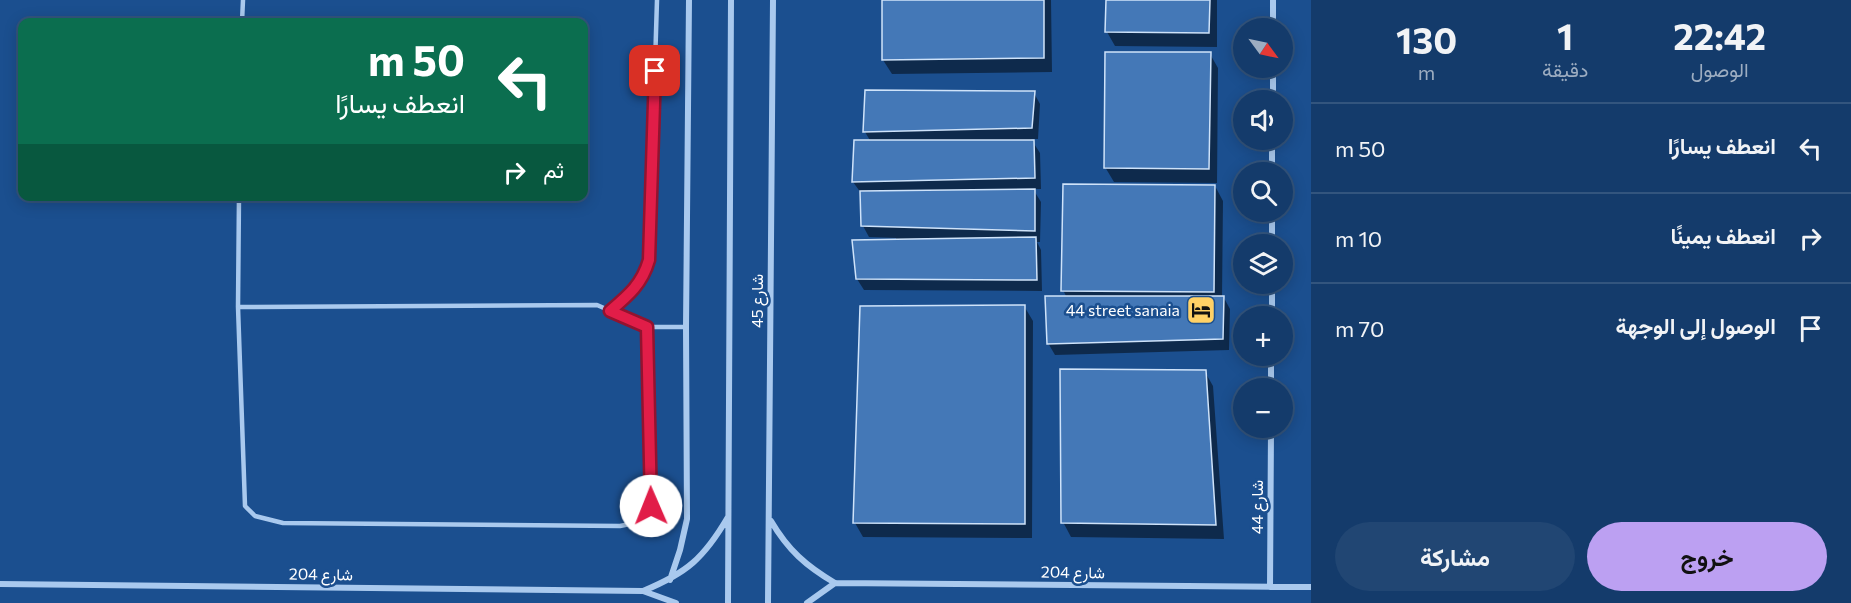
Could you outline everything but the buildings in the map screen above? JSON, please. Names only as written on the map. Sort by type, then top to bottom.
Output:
[{"type":"street","points":[[670,580],[687,519],[689,0]]},
{"type":"street","name":"شارع 45","points":[[728,603],[731,0]]},
{"type":"street","name":"شارع 45","points":[[768,603],[773,0]]},
{"type":"street","points":[[1273,0],[1273,18]]},
{"type":"street","name":"شارع 44","points":[[1270,587],[1271,438]]},
{"type":"street","name":"شارع 204","points":[[643,591],[670,580],[694,563],[714,541],[729,516]]},
{"type":"street","points":[[770,519],[781,539],[797,556],[815,571],[835,583],[807,603]]},
{"type":"street","name":"شارع 204","points":[[835,583],[1311,587]]},
{"type":"street","name":"شارع 204","points":[[0,584],[643,591],[676,603]]},
{"type":"lane","points":[[242,18],[243,0]]},
{"type":"lane","points":[[610,311],[635,288],[644,275],[649,260],[657,0]]},
{"type":"lane","points":[[239,201],[238,307],[245,506],[255,516],[283,523],[620,526],[640,522],[651,506],[647,327]]},
{"type":"lane","points":[[238,307],[597,305],[647,327],[686,327]]},
{"type":"place","name":"44 street sanaia","points":[[1201,310]]},
{"type":"route","points":[[651,506],[647,327],[610,311],[635,288],[644,275],[649,260],[655,71]]}]
